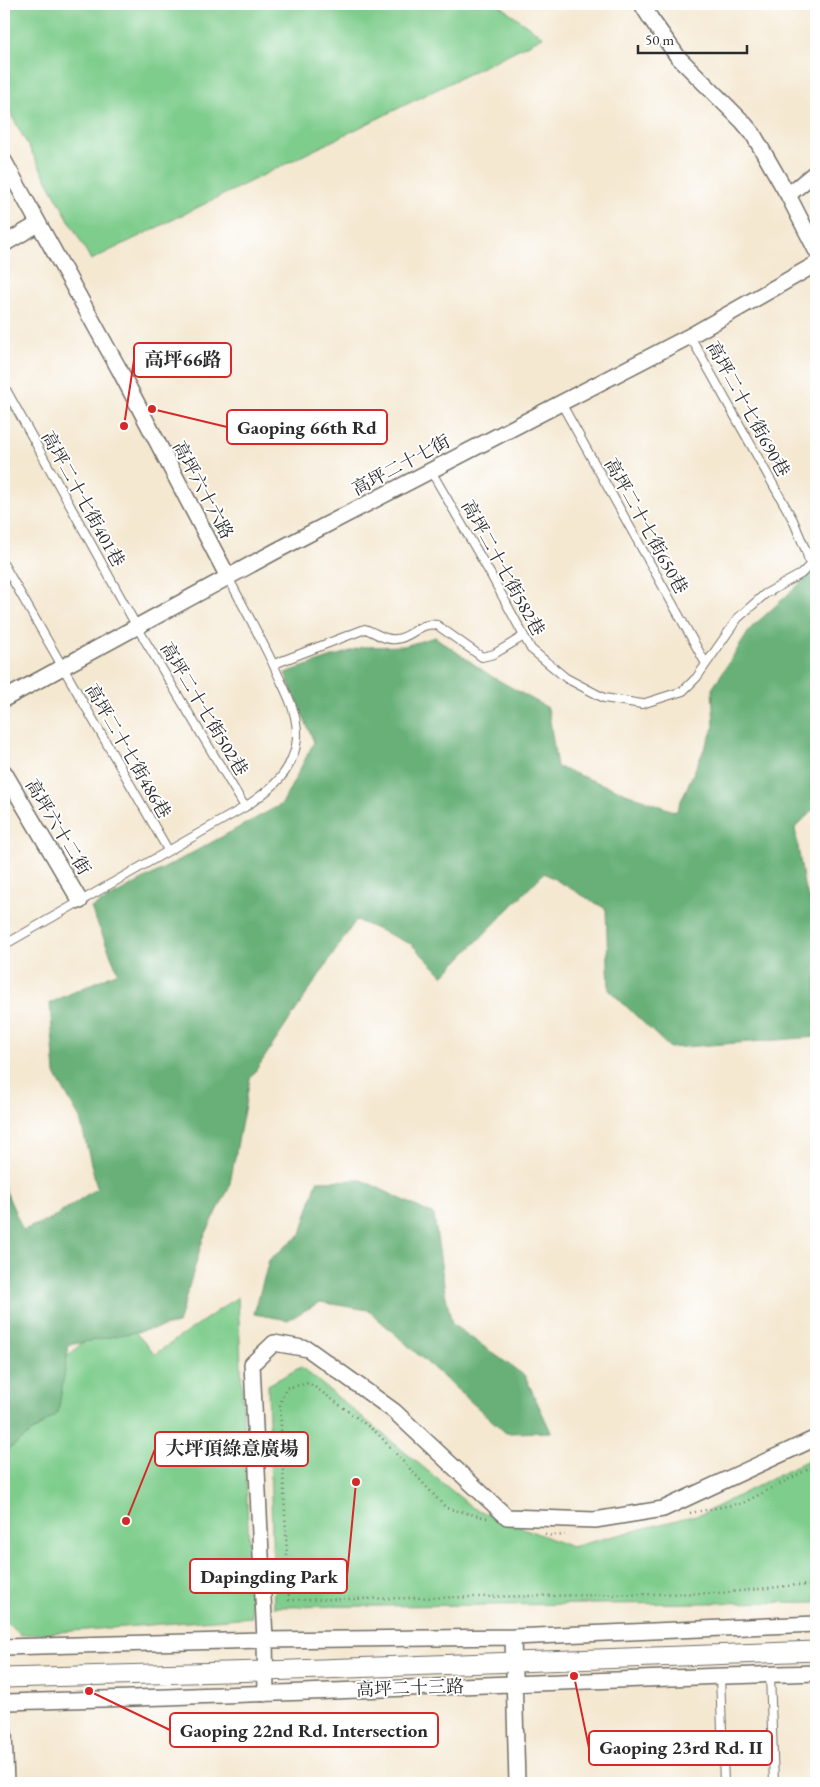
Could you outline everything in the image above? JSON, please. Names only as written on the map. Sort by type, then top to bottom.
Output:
[{"type":"street","points":[[644,4],[650,19],[678,57],[753,134],[788,195],[816,250]]},
{"type":"street","name":"高坪六十六路","points":[[4,161],[119,369],[228,577]]},
{"type":"street","points":[[788,195],[816,172]]},
{"type":"street","points":[[4,244],[38,224]]},
{"type":"street","name":"高坪二十七街","points":[[4,699],[228,577],[690,336],[816,264]]},
{"type":"street","name":"高坪六十二街","points":[[4,772],[80,901]]},
{"type":"street","points":[[266,1694],[252,1364],[274,1343],[308,1349],[394,1411],[507,1517],[595,1520],[663,1509],[816,1438]]},
{"type":"street","points":[[4,1647],[265,1640],[513,1637],[816,1624]]},
{"type":"street","points":[[513,1637],[517,1783]]},
{"type":"street","name":"高坪二十三路","points":[[4,1678],[265,1671],[816,1651]]},
{"type":"street","name":"高坪二十三路","points":[[4,1702],[816,1674]]},
{"type":"street","points":[[4,1733],[6,1783]]},
{"type":"lane","name":"高坪二十七街690巷","points":[[690,336],[793,520],[806,552]]},
{"type":"lane","name":"高坪二十七街401巷","points":[[4,386],[137,627]]},
{"type":"lane","name":"高坪二十七街650巷","points":[[561,403],[706,664]]},
{"type":"lane","name":"高坪二十七街582巷","points":[[431,470],[531,649],[566,678],[604,698],[642,704],[683,690],[706,664]]},
{"type":"lane","points":[[706,664],[738,618],[765,594],[801,574],[810,565],[806,552],[816,551]]},
{"type":"lane","name":"高坪二十七街486巷","points":[[4,564],[168,850]]},
{"type":"lane","name":"高坪六十六路","points":[[4,945],[245,807],[280,778],[293,757],[297,738],[297,724],[292,705],[274,664],[228,577]]},
{"type":"lane","points":[[274,664],[365,629],[388,639],[397,639],[430,623],[437,625],[482,657],[489,657],[524,636]]},
{"type":"lane","name":"高坪二十七街502巷","points":[[137,627],[245,807]]},
{"type":"lane","points":[[770,1675],[774,1783]]},
{"type":"lane","points":[[720,1676],[724,1783]]},
{"type":"path","points":[[289,1600],[720,1592],[798,1585],[816,1586]]},
{"type":"green space","points":[[4,4],[498,4],[543,37],[91,260],[4,102]]},
{"type":"green space","points":[[815,570],[816,807],[795,828],[804,885],[816,914],[816,1037],[670,1048],[609,990],[606,909],[544,873],[443,976],[411,944],[356,920],[250,1079],[229,1188],[203,1239],[178,1324],[69,1345],[58,1413],[4,1453],[4,1187],[23,1230],[51,1219],[97,1188],[80,1119],[55,1074],[50,1003],[118,972],[91,908],[282,804],[314,742],[285,673],[362,647],[404,646],[435,637],[491,676],[548,708],[557,767],[676,812],[714,727],[712,689],[751,628]]},
{"type":"green space","points":[[362,1180],[434,1215],[445,1292],[452,1324],[525,1376],[551,1432],[506,1433],[368,1310],[320,1302],[288,1320],[254,1314],[269,1260],[301,1234],[317,1181]]},
{"type":"green space","points":[[238,1297],[252,1617],[21,1635],[4,1620],[4,1426],[36,1388],[115,1310],[155,1354]]},
{"type":"green space","points":[[301,1367],[473,1508],[571,1547],[704,1513],[816,1456],[816,1602],[274,1607],[268,1385]]},
{"type":"place","name":"Gaoping 66th Rd","points":[[152,409]]},
{"type":"place","name":"高坪66路","points":[[124,426]]},
{"type":"place","name":"Dapingding Park","points":[[356,1482]]},
{"type":"place","name":"大坪頂綠意廣場","points":[[126,1521]]},
{"type":"place","name":"Gaoping 23rd Rd. II","points":[[574,1676]]},
{"type":"place","name":"Gaoping 22nd Rd. Intersection","points":[[89,1691]]}]
